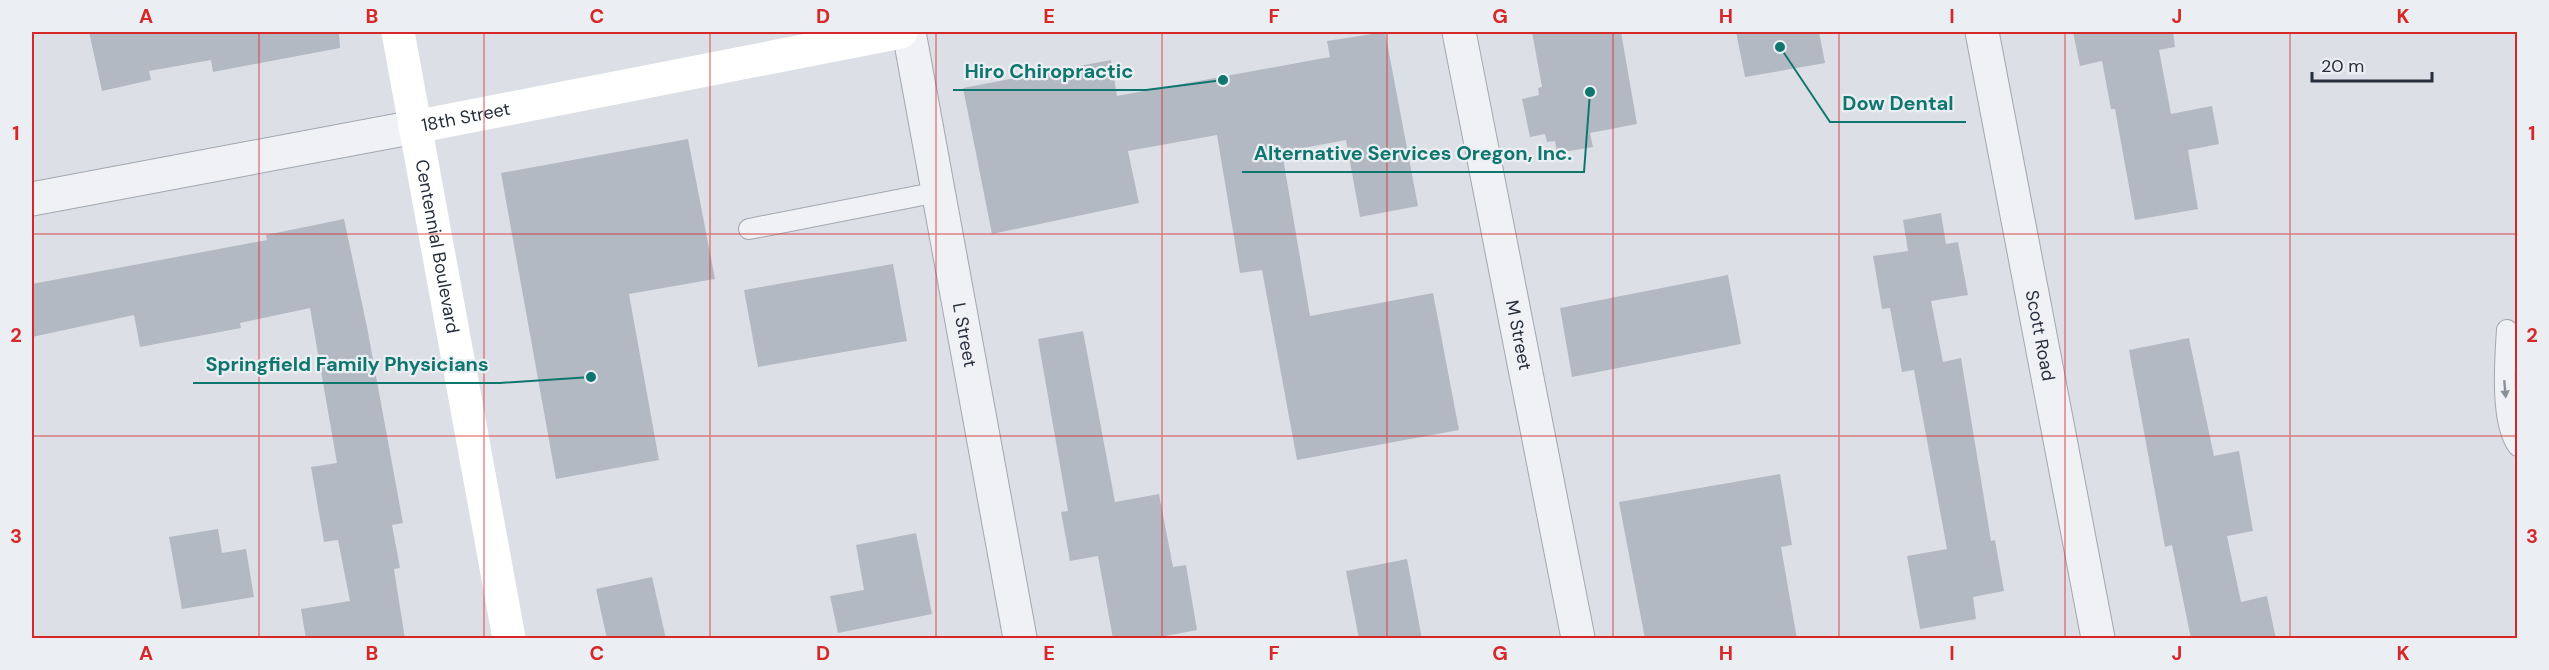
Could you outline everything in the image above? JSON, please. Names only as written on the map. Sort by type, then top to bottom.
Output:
[{"type":"street","name":"Centennial Boulevard","points":[[398,32],[509,639]]},
{"type":"street","name":"18th Street","points":[[32,199],[901,32]]},
{"type":"street","name":"L Street","points":[[909,32],[1020,639]]},
{"type":"street","name":"M Street","points":[[1459,32],[1578,639]]},
{"type":"street","name":"Scott Road","points":[[1982,32],[2098,639]]},
{"type":"lane","points":[[749,229],[938,192]]},
{"type":"lane","points":[[2507,330],[2504,373],[2506,403],[2512,439],[2517,446]]},
{"type":"building","points":[[89,32],[339,32],[340,48],[213,72],[211,60],[149,71],[151,80],[102,91]]},
{"type":"building","points":[[1385,32],[1418,206],[1360,217],[1346,140],[1282,152],[1310,316],[1433,293],[1459,430],[1297,460],[1262,270],[1240,273],[1217,135],[1128,151],[1139,203],[992,234],[963,88],[1111,60],[1117,96],[1330,57],[1327,41]]},
{"type":"building","points":[[1532,32],[1621,32],[1637,124],[1590,133],[1593,147],[1557,153],[1555,141],[1547,142],[1545,134],[1530,137],[1522,99],[1539,95],[1538,88],[1542,87]]},
{"type":"building","points":[[1736,32],[1819,32],[1825,63],[1745,77]]},
{"type":"building","points":[[2073,32],[2173,32],[2175,47],[2159,50],[2171,114],[2212,106],[2219,144],[2188,150],[2198,209],[2135,220],[2115,109],[2111,109],[2102,61],[2080,66]]},
{"type":"building","points":[[688,139],[715,279],[629,294],[659,460],[556,479],[501,173]]},
{"type":"building","points":[[1941,213],[1946,244],[1958,242],[1968,295],[1931,301],[1943,362],[1961,358],[1991,541],[1995,540],[2004,591],[1973,597],[1976,619],[1920,629],[1907,556],[1947,549],[1914,370],[1902,372],[1890,308],[1882,309],[1873,256],[1908,251],[1903,220]]},
{"type":"building","points":[[344,219],[367,327],[403,523],[392,525],[400,568],[394,569],[405,639],[306,639],[301,609],[350,601],[338,540],[324,542],[311,467],[337,463],[310,308],[240,323],[241,328],[140,347],[134,315],[32,337],[32,284],[267,240],[266,235]]},
{"type":"building","points":[[893,264],[907,341],[758,367],[744,290]]},
{"type":"building","points":[[1728,275],[1741,344],[1572,377],[1560,308]]},
{"type":"building","points":[[1083,331],[1115,502],[1159,494],[1173,567],[1186,565],[1197,630],[1150,639],[1113,639],[1098,556],[1070,561],[1061,512],[1068,511],[1038,339]]},
{"type":"building","points":[[2189,338],[2214,456],[2239,451],[2253,531],[2227,536],[2241,602],[2267,596],[2276,639],[2191,639],[2172,545],[2165,547],[2129,350]]},
{"type":"building","points":[[1780,474],[1792,545],[1781,547],[1797,639],[1645,639],[1619,502]]},
{"type":"building","points":[[218,529],[222,553],[246,549],[254,597],[182,609],[169,537]]},
{"type":"building","points":[[916,533],[932,614],[838,633],[830,596],[864,590],[856,545]]},
{"type":"building","points":[[1407,559],[1422,639],[1359,639],[1346,571]]},
{"type":"building","points":[[652,577],[666,639],[607,639],[596,589]]},
{"type":"place","name":"Dow Dental","points":[[1780,47]]},
{"type":"place","name":"Hiro Chiropractic","points":[[1223,80]]},
{"type":"place","name":"Alternative Services Oregon, Inc.","points":[[1590,92]]},
{"type":"place","name":"Springfield Family Physicians","points":[[591,377]]}]
